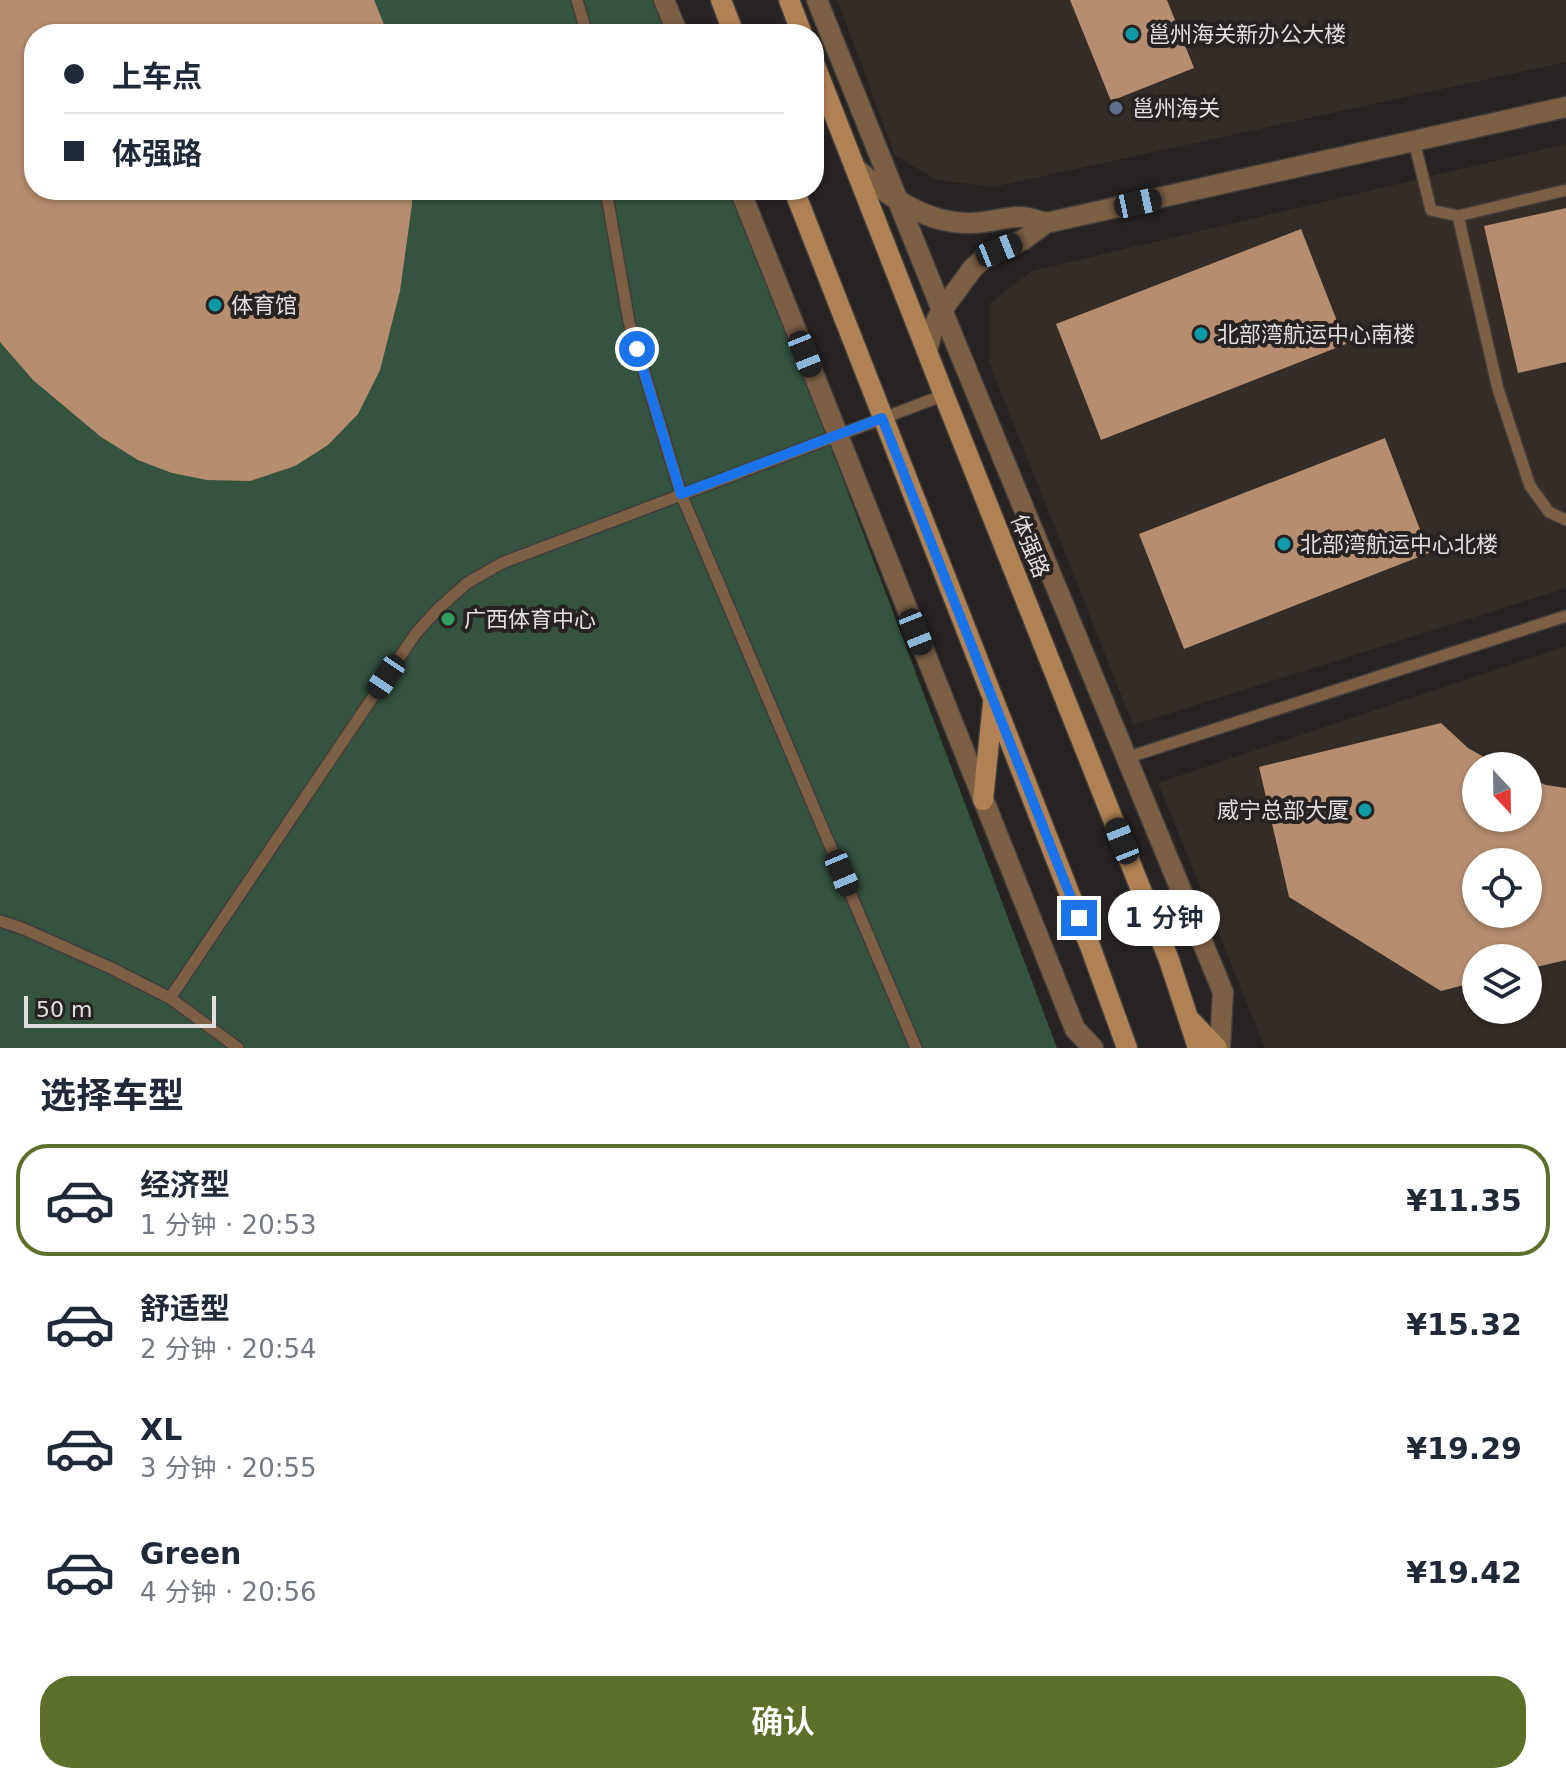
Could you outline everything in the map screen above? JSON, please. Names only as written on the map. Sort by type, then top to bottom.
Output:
[{"type":"main road","points":[[721,0],[730,24]]},
{"type":"main road","points":[[789,0],[798,24]]},
{"type":"main road","name":"体强路","points":[[824,89],[1169,960],[1198,1048]]},
{"type":"main road","points":[[798,200],[1090,946],[1127,1048]]},
{"type":"main road","points":[[983,800],[993,699]]},
{"type":"main road","points":[[1188,1018],[1218,1048]]},
{"type":"street","points":[[664,0],[674,24]]},
{"type":"street","points":[[817,0],[1223,992],[1218,1048]]},
{"type":"street","points":[[927,350],[934,325],[961,282],[983,259],[1023,240],[1046,223],[1566,107]]},
{"type":"street","points":[[855,168],[876,186],[931,218],[971,223],[1023,217],[1046,223]]},
{"type":"street","points":[[744,200],[1075,1029],[1093,1048]]},
{"type":"lane","points":[[577,0],[584,24]]},
{"type":"lane","points":[[1414,141],[1431,210],[1458,216],[1566,190]]},
{"type":"lane","points":[[608,200],[629,322],[681,494],[916,1048]]},
{"type":"lane","points":[[1458,216],[1498,389],[1530,486],[1549,512],[1566,520]]},
{"type":"lane","points":[[170,998],[416,633],[467,583],[502,563],[944,395]]},
{"type":"lane","points":[[1126,758],[1566,616]]},
{"type":"lane","points":[[0,921],[111,968],[170,998],[238,1048]]},
{"type":"shaded area","name":"邕州海关","points":[[837,0],[1566,0],[1566,62],[993,187],[936,180],[895,155]]},
{"type":"shaded area","points":[[1566,144],[1566,588],[1133,725],[989,362],[989,304],[1032,271]]},
{"type":"shaded area","name":"威宁总部大厦","points":[[1566,646],[1566,1048],[1265,1048],[1158,783]]},
{"type":"green space","name":"广西体育中心","points":[[0,0],[663,0],[672,24],[24,24],[24,200],[738,200],[1057,1048],[0,1048]]},
{"type":"building","points":[[0,0],[374,0],[384,24],[24,24],[24,200],[412,200],[400,291],[380,370],[358,414],[328,445],[295,466],[250,481],[207,480],[172,473],[138,460],[101,437],[33,380],[0,342]]},
{"type":"building","name":"邕州海关新办公大楼","points":[[1070,0],[1167,0],[1194,68],[1111,101]]},
{"type":"building","points":[[1566,208],[1566,362],[1518,373],[1484,226]]},
{"type":"building","name":"北部湾航运中心南楼","points":[[1301,229],[1346,344],[1101,440],[1056,324]]},
{"type":"building","name":"北部湾航运中心北楼","points":[[1385,438],[1429,553],[1184,649],[1139,534]]},
{"type":"building","points":[[1441,723],[1475,752],[1462,752],[1462,832],[1542,832],[1542,783],[1566,788],[1566,960],[1542,966],[1542,944],[1462,944],[1462,986],[1441,991],[1289,897],[1259,767]]},
{"type":"place","name":"邕州海关新办公大楼","points":[[1132,34]]},
{"type":"place","name":"邕州海关","points":[[1116,108]]},
{"type":"place","name":"体育馆","points":[[215,305]]},
{"type":"place","name":"北部湾航运中心南楼","points":[[1201,334]]},
{"type":"place","name":"北部湾航运中心北楼","points":[[1284,544]]},
{"type":"place","name":"广西体育中心","points":[[448,619]]},
{"type":"place","name":"威宁总部大厦","points":[[1365,810]]},
{"type":"route","points":[[637,349],[681,494],[882,418],[1079,918]]}]
